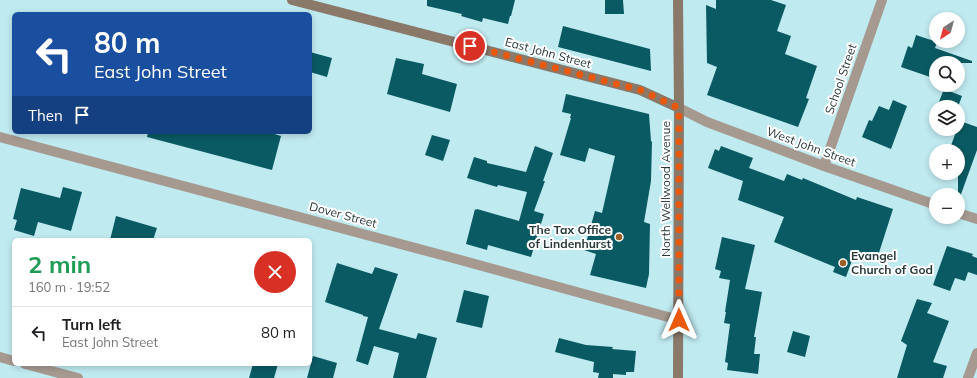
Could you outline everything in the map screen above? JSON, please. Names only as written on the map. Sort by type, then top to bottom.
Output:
[{"type":"street","name":"East John Street","points":[[292,0],[640,90],[679,108]]},
{"type":"street","name":"North Wellwood Avenue","points":[[678,0],[678,378]]},
{"type":"street","name":"School Street","points":[[824,166],[882,0]]},
{"type":"street","name":"West John Street","points":[[679,108],[707,122],[824,166],[929,203]]},
{"type":"street","name":"Dover Street","points":[[0,136],[679,320]]},
{"type":"street","points":[[965,215],[977,219]]},
{"type":"street","points":[[968,378],[977,353]]},
{"type":"street","points":[[0,358],[12,361]]},
{"type":"street","points":[[33,366],[78,378]]},
{"type":"building","points":[[427,0],[515,0],[508,24],[483,18],[482,22],[461,16],[462,14],[427,6]]},
{"type":"building","points":[[605,0],[623,0],[624,14],[605,14]]},
{"type":"building","points":[[716,0],[771,0],[786,5],[777,31],[791,36],[785,54],[817,66],[806,98],[809,99],[798,127],[707,95],[717,67],[707,63],[706,5],[716,9]]},
{"type":"building","points":[[563,26],[650,49],[651,71],[558,47]]},
{"type":"building","points":[[916,35],[929,39],[929,48],[935,48],[958,56],[929,56],[929,77],[901,67],[908,46],[912,48]]},
{"type":"building","points":[[312,53],[332,58],[327,77],[312,73]]},
{"type":"building","points":[[396,58],[424,64],[422,74],[457,84],[450,112],[387,94]]},
{"type":"building","points":[[965,59],[972,61],[972,63],[965,63]]},
{"type":"building","points":[[943,92],[952,92],[962,96],[961,100],[940,100]]},
{"type":"building","points":[[566,94],[649,114],[652,142],[651,181],[644,222],[650,224],[649,274],[646,288],[590,275],[596,254],[584,250],[595,211],[602,213],[615,156],[589,148],[585,162],[560,155],[571,118],[571,114],[562,112]]},
{"type":"building","points":[[893,100],[907,106],[891,149],[862,137],[869,120],[872,121],[879,106],[889,110]]},
{"type":"building","points":[[965,123],[977,127],[977,150],[963,188],[958,188],[958,180],[965,180],[965,144],[952,144],[954,136],[965,136]]},
{"type":"building","points":[[148,134],[274,134],[281,136],[272,170],[147,137]]},
{"type":"building","points":[[432,135],[450,140],[443,161],[425,155]]},
{"type":"building","points":[[535,146],[553,153],[534,211],[544,214],[531,257],[488,245],[487,250],[466,244],[475,209],[519,221],[527,192],[498,185],[497,187],[467,178],[474,157],[487,161],[487,163],[526,172]]},
{"type":"building","points":[[721,146],[753,158],[749,168],[784,181],[787,174],[802,180],[803,178],[856,200],[857,197],[893,209],[877,259],[855,252],[846,277],[833,272],[835,267],[774,242],[784,217],[738,200],[743,181],[708,168],[715,149],[719,151]]},
{"type":"building","points":[[63,187],[82,192],[71,231],[38,222],[34,236],[14,230],[17,220],[13,219],[21,188],[60,198]]},
{"type":"building","points":[[116,216],[157,228],[154,238],[110,238]]},
{"type":"building","points":[[722,237],[755,245],[745,289],[762,292],[754,337],[756,337],[754,354],[760,354],[758,374],[727,370],[728,363],[725,362],[730,324],[724,323],[730,280],[719,278],[721,271],[715,269]]},
{"type":"building","points":[[947,246],[973,254],[972,256],[977,258],[977,275],[968,272],[965,281],[955,278],[950,291],[933,285]]},
{"type":"building","points":[[337,263],[372,274],[375,267],[398,274],[379,329],[416,339],[418,333],[437,338],[426,378],[393,378],[399,353],[374,346],[368,365],[356,361],[368,317],[325,302]]},
{"type":"building","points":[[464,290],[489,296],[482,328],[456,322]]},
{"type":"building","points":[[917,299],[932,303],[927,313],[949,321],[933,362],[947,366],[943,378],[897,378],[907,345],[901,341]]},
{"type":"building","points":[[793,331],[810,336],[805,357],[787,352]]},
{"type":"building","points":[[559,338],[586,345],[613,347],[612,349],[636,351],[634,372],[626,372],[626,375],[613,374],[613,378],[598,378],[599,373],[593,372],[594,362],[555,352]]},
{"type":"building","points":[[313,356],[337,363],[333,378],[307,378],[310,366],[312,366]]},
{"type":"building","points":[[252,366],[277,366],[274,378],[249,378]]},
{"type":"place","name":"The Tax Office of Lindenhurst","points":[[619,237]]},
{"type":"place","name":"Evangel Church of God","points":[[843,263]]},
{"type":"route","points":[[470,46],[640,90],[679,108],[679,320]]}]
